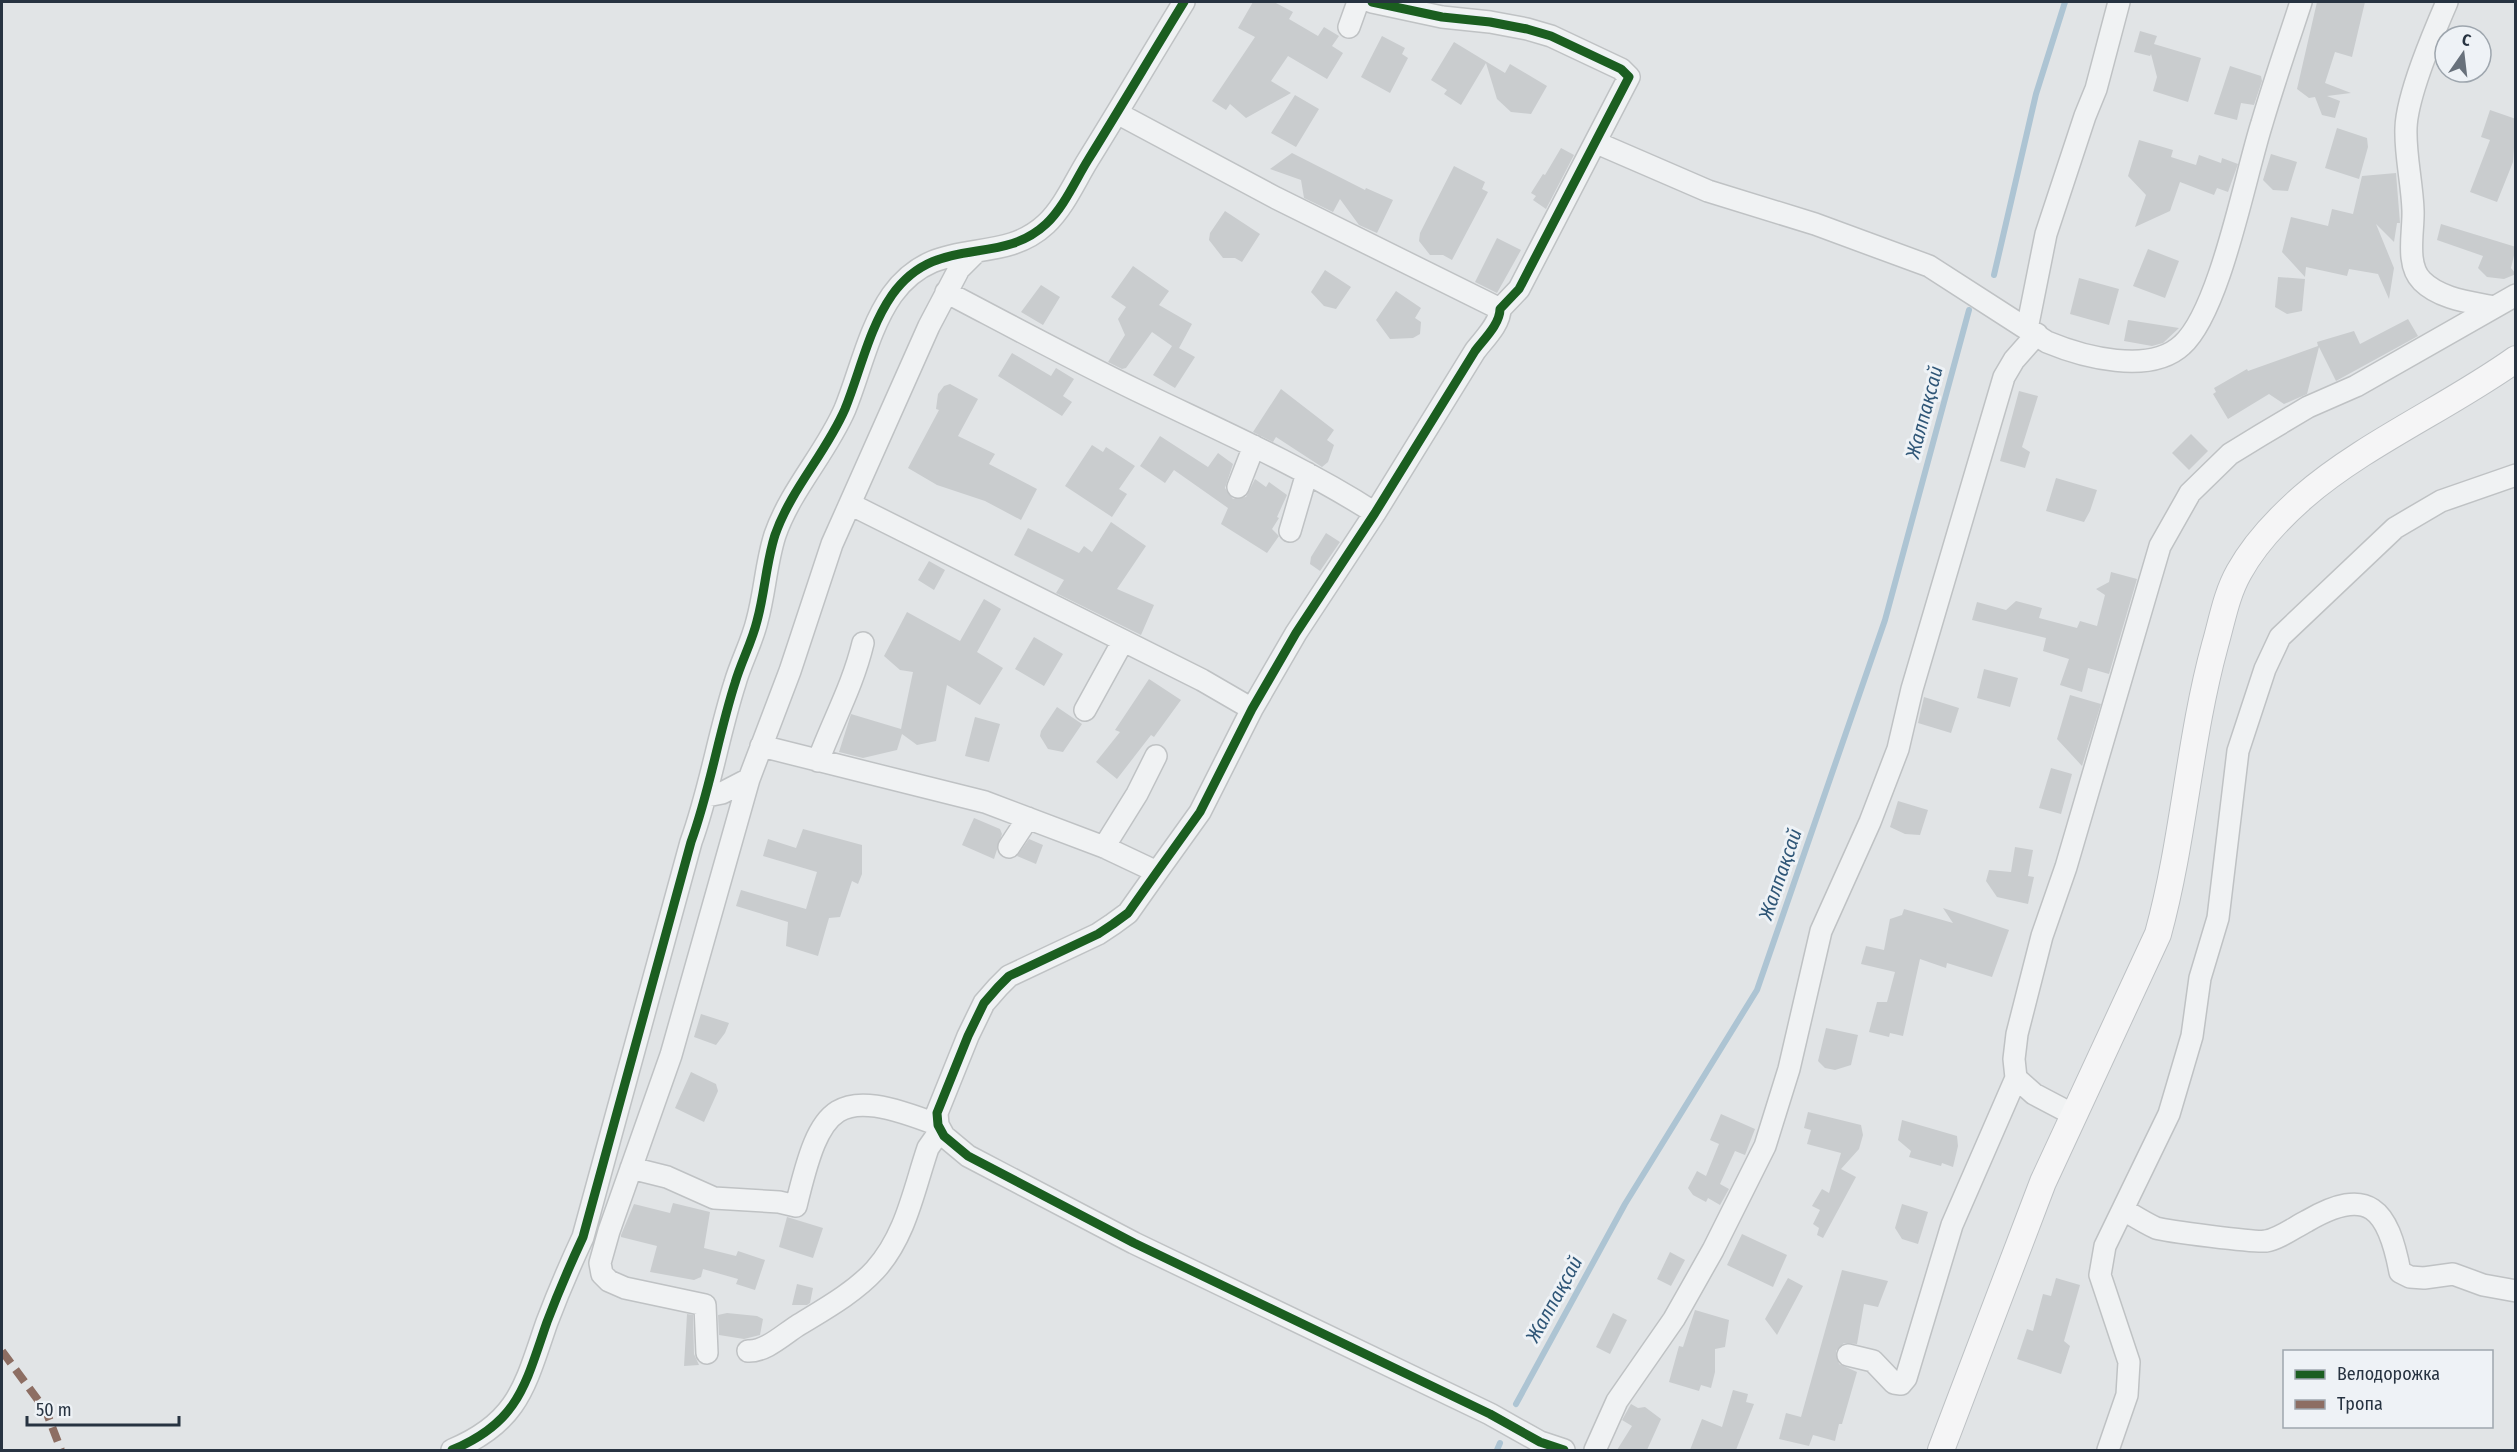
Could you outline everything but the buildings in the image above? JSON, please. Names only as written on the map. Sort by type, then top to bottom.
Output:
[{"type":"main road","points":[[1941,1450],[2009,1266],[2073,1114],[2158,934],[2170,887],[2196,724],[2227,599],[2238,573],[2258,542],[2304,496],[2335,473],[2515,359]]},
{"type":"street","points":[[452,1450],[490,1429],[521,1396],[563,1280],[583,1237],[691,842],[707,796],[735,683],[758,620],[775,535],[792,497],[843,412],[881,315],[907,278],[925,265],[946,255],[976,252],[1012,243],[1046,224],[1057,210],[1184,2]]},
{"type":"street","points":[[1349,27],[1358,2]]},
{"type":"street","points":[[941,1130],[937,1113],[950,1075],[984,1003],[1009,976],[1098,934],[1128,913],[1200,812],[1252,709],[1296,633],[1375,513],[1475,351],[1500,316],[1500,309],[1518,289],[1550,225],[1597,143],[1600,130],[1629,77],[1621,69],[1551,36],[1490,22],[1442,18],[1372,2]]},
{"type":"street","points":[[1595,1450],[1617,1401],[1674,1319],[1713,1250],[1765,1146],[1789,1069],[1821,931],[1870,822],[1898,748],[1936,606],[2004,377],[2032,331],[2046,234],[2085,116],[2097,89],[2119,2]]},
{"type":"street","points":[[1597,143],[1708,191],[1806,220],[1929,266],[2064,349],[2127,362],[2157,359],[2182,345],[2206,311],[2261,124],[2301,2]]},
{"type":"street","points":[[2447,2],[2415,88],[2406,125],[2407,169],[2413,209],[2414,264],[2421,280],[2440,293],[2494,308]]},
{"type":"street","points":[[1117,113],[1276,198],[1500,309]]},
{"type":"street","points":[[707,1353],[705,1305],[626,1288],[609,1281],[602,1274],[600,1263],[609,1231],[668,1064],[749,779],[790,671],[832,544],[906,373],[959,269],[976,252]]},
{"type":"street","points":[[946,292],[1099,372],[1307,473],[1375,513]]},
{"type":"street","points":[[1848,1355],[1873,1361],[1894,1383],[1901,1384],[1906,1378],[1952,1225],[2016,1078],[2014,1059],[2027,987],[2066,867],[2149,583],[2169,527],[2190,493],[2229,454],[2308,407],[2356,386],[2516,296]]},
{"type":"street","points":[[1238,487],[1254,446]]},
{"type":"street","points":[[1290,531],[1307,473]]},
{"type":"street","points":[[2108,1450],[2127,1395],[2129,1362],[2100,1275],[2105,1246],[2169,1114],[2192,1036],[2200,978],[2218,918],[2238,751],[2265,669],[2280,638],[2395,528],[2441,501],[2516,475]]},
{"type":"street","points":[[850,504],[1202,680],[1252,709]]},
{"type":"street","points":[[1085,710],[1123,641]]},
{"type":"street","points":[[818,761],[834,719],[850,688],[863,643]]},
{"type":"street","points":[[761,746],[985,802],[1104,847],[1157,872]]},
{"type":"street","points":[[1104,847],[1137,794],[1156,756]]},
{"type":"street","points":[[707,796],[722,794],[749,779]]},
{"type":"street","points":[[1009,847],[1028,818]]},
{"type":"street","points":[[2016,1078],[2034,1094],[2073,1114]]},
{"type":"street","points":[[631,1168],[667,1177],[714,1198],[756,1200],[796,1206],[821,1127],[841,1108],[867,1103],[941,1130],[968,1156],[1104,1228],[1490,1414],[1538,1446],[1564,1450]]},
{"type":"street","points":[[748,1351],[754,1351],[775,1340],[856,1286],[875,1269],[892,1246],[905,1219],[928,1148],[941,1130]]},
{"type":"street","points":[[2124,1210],[2158,1228],[2265,1242],[2330,1207],[2344,1203],[2359,1204],[2373,1208],[2383,1219],[2395,1246],[2400,1272],[2410,1277],[2424,1278],[2453,1274],[2483,1285],[2516,1291]]},
{"type":"waterway","name":"Жалпақсай","points":[[1994,275],[2036,94],[2065,2]]},
{"type":"waterway","name":"Жалпақсай","points":[[1516,1404],[1625,1204],[1757,990],[1885,620],[1969,310]]},
{"type":"waterway","name":"Жалпақсай","points":[[1497,1450],[1500,1443]]},
{"type":"marked path","points":[[2,1351],[46,1411],[61,1450]]},
{"type":"cycle path","points":[[452,1450],[492,1427],[506,1414],[516,1399],[525,1383],[555,1300],[583,1237],[691,842],[704,803],[729,703],[755,629],[775,535],[790,502],[845,409],[884,308],[892,295],[910,276],[928,264],[948,256],[1008,245],[1028,237],[1046,224],[1064,202],[1184,2]]},
{"type":"cycle path","points":[[1372,2],[1442,17],[1527,29],[1551,36],[1621,69],[1629,77],[1519,289],[1500,309],[1494,326],[1475,351],[1375,513],[1296,633],[1252,709],[1200,812],[1128,913],[1098,934],[1009,976],[984,1003],[937,1113],[938,1125],[944,1136],[968,1156],[1134,1243],[1490,1414],[1540,1442],[1564,1450]]}]
